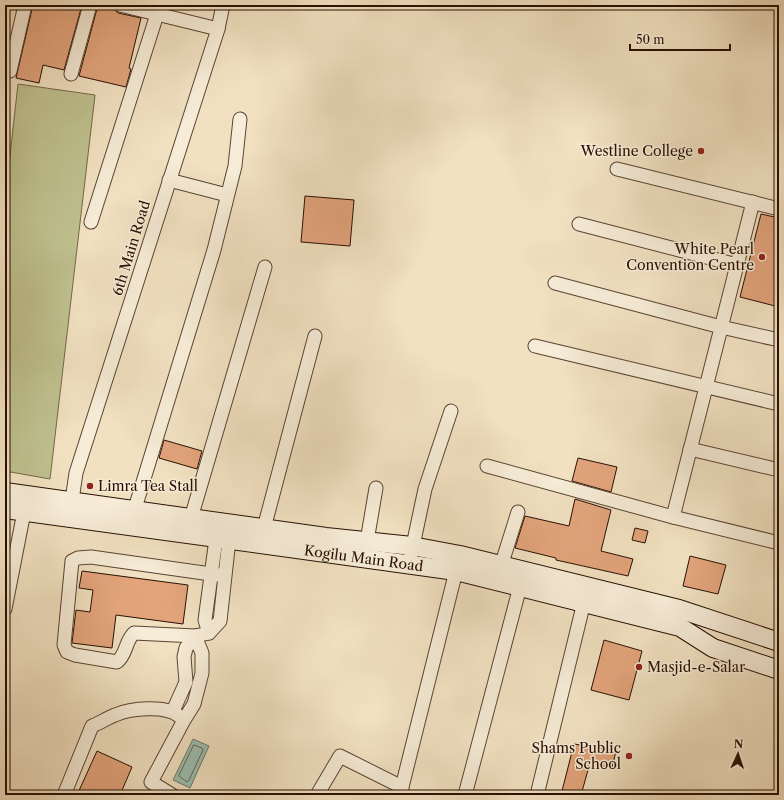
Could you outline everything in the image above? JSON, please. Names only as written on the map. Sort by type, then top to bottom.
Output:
[{"type":"main road","name":"Kogilu Main Road","points":[[5,492],[367,541],[456,571],[522,579],[679,609]]},
{"type":"main road","name":"Kogilu Main Road","points":[[5,509],[223,540],[411,555],[460,555],[501,566],[522,579],[584,602],[680,627],[713,648],[779,670]]},
{"type":"main road","points":[[679,609],[729,614],[779,631]]},
{"type":"main road","points":[[679,609],[779,642]]},
{"type":"main road","points":[[680,627],[779,657]]},
{"type":"street","points":[[10,71],[25,5]]},
{"type":"street","points":[[71,74],[90,5]]},
{"type":"street","points":[[120,5],[158,9],[218,29]]},
{"type":"street","name":"6th Main Road","points":[[72,500],[76,473],[218,29],[224,5]]},
{"type":"street","points":[[90,222],[158,9]]},
{"type":"street","points":[[130,526],[214,250],[235,166],[240,119]]},
{"type":"street","points":[[617,169],[779,209]]},
{"type":"street","points":[[169,180],[228,195]]},
{"type":"street","points":[[673,518],[753,202]]},
{"type":"street","points":[[579,224],[737,265]]},
{"type":"street","points":[[191,518],[265,267]]},
{"type":"street","points":[[555,283],[721,327],[779,340]]},
{"type":"street","points":[[264,528],[315,336]]},
{"type":"street","points":[[535,346],[779,404]]},
{"type":"street","points":[[411,555],[425,489],[451,411]]},
{"type":"street","points":[[690,449],[779,470]]},
{"type":"street","points":[[487,466],[673,518],[779,543]]},
{"type":"street","points":[[367,541],[376,488]]},
{"type":"street","points":[[5,609],[24,512]]},
{"type":"street","points":[[501,566],[518,512]]},
{"type":"street","points":[[209,633],[205,620],[211,574],[223,540]]},
{"type":"street","points":[[223,540],[225,576],[220,621],[209,633],[196,636],[134,632],[130,636],[123,658],[117,662],[75,655],[67,652],[64,645],[72,561],[78,558],[91,557],[225,576]]},
{"type":"street","points":[[317,795],[340,756],[400,791],[456,571]]},
{"type":"street","points":[[465,795],[522,579]]},
{"type":"street","points":[[537,795],[584,602]]},
{"type":"street","points":[[173,711],[186,682],[184,657],[186,648],[196,636]]},
{"type":"street","points":[[172,795],[151,782],[194,704],[202,673],[202,653],[196,636]]},
{"type":"street","points":[[64,795],[92,726],[116,714],[143,709],[173,711],[184,720]]},
{"type":"green space","points":[[18,84],[95,95],[50,479],[5,471],[5,200]]},
{"type":"water","points":[[193,739],[209,746],[190,788],[173,780]]},
{"type":"building","points":[[33,5],[82,5],[64,70],[43,65],[39,83],[16,78]]},
{"type":"building","points":[[98,5],[111,6],[118,13],[141,18],[126,87],[79,76]]},
{"type":"building","points":[[305,196],[354,200],[350,246],[301,242]]},
{"type":"building","name":"White Pearl Convention Centre","points":[[761,214],[779,218],[779,307],[740,297]]},
{"type":"building","points":[[164,440],[202,451],[197,469],[159,458]]},
{"type":"building","points":[[578,458],[617,467],[611,492],[572,481]]},
{"type":"building","points":[[575,499],[611,510],[601,551],[633,559],[628,576],[556,560],[556,558],[515,548],[525,516],[569,526]]},
{"type":"building","points":[[635,528],[648,531],[645,543],[632,540]]},
{"type":"building","points":[[690,556],[726,565],[718,594],[683,586]]},
{"type":"building","points":[[82,571],[188,585],[183,624],[116,615],[112,648],[72,643],[76,610],[90,612],[93,590],[79,588]]},
{"type":"building","points":[[604,640],[642,651],[629,700],[591,690]]},
{"type":"building","points":[[574,744],[616,751],[612,768],[590,763],[581,795],[561,795]]},
{"type":"building","points":[[97,751],[132,767],[120,795],[77,795]]},
{"type":"place","name":"Westline College","points":[[701,151]]},
{"type":"place","name":"White Pearl Convention Centre","points":[[762,257]]},
{"type":"place","name":"Limra Tea Stall","points":[[90,486]]},
{"type":"place","name":"Masjid-e-Salar","points":[[639,667]]},
{"type":"place","name":"Shams Public School","points":[[629,756]]}]
